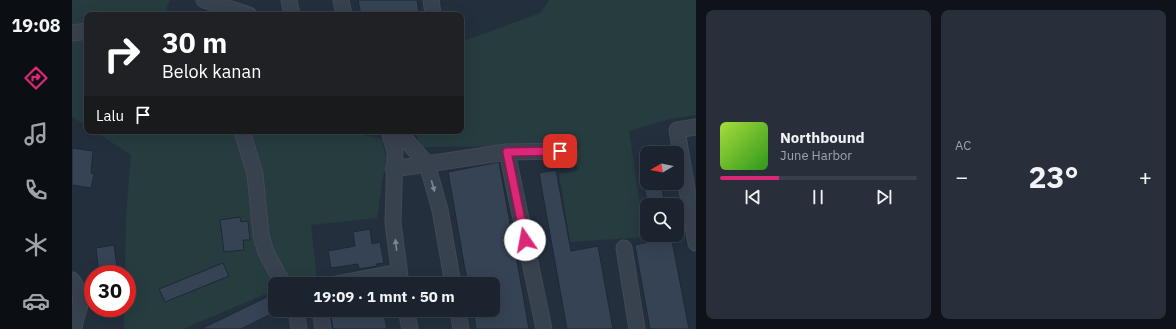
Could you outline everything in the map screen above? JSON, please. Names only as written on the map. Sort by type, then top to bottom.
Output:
[{"type":"street","points":[[204,0],[240,12]]},
{"type":"street","points":[[289,0],[291,12]]},
{"type":"street","points":[[341,0],[343,12]]},
{"type":"street","points":[[72,33],[84,31]]},
{"type":"street","points":[[696,127],[677,130],[696,243]]},
{"type":"street","points":[[243,134],[250,152],[255,174],[261,235],[266,252],[279,277]]},
{"type":"street","points":[[390,134],[395,152],[394,223],[400,277]]},
{"type":"street","points":[[401,134],[427,164],[440,210],[452,277]]},
{"type":"street","points":[[394,169],[507,152],[560,151],[570,154]]},
{"type":"street","points":[[507,152],[544,329]]},
{"type":"street","points":[[624,248],[637,329]]},
{"type":"street","points":[[72,280],[81,294],[80,309],[73,324]]},
{"type":"street","points":[[297,317],[299,329]]},
{"type":"street","points":[[321,317],[323,329]]},
{"type":"street","points":[[407,317],[410,329]]},
{"type":"street","points":[[459,317],[461,329]]},
{"type":"green space","points":[[72,0],[170,0],[165,12],[84,12],[84,124],[72,117]]},
{"type":"green space","points":[[549,0],[696,0],[696,115],[670,119],[629,131],[640,204],[640,237],[570,242],[559,174],[578,170],[571,146],[418,147],[417,134],[464,134],[464,41],[540,13]]},
{"type":"green space","points":[[99,134],[358,134],[382,139],[386,158],[377,218],[311,225],[317,277],[268,277],[268,293],[183,329],[124,329],[124,317],[136,317],[136,265],[125,265],[126,215],[131,155]]},
{"type":"building","points":[[358,0],[417,0],[419,12],[360,12]]},
{"type":"building","points":[[72,148],[93,151],[91,173],[94,174],[91,188],[72,185]]},
{"type":"building","points":[[499,162],[529,329],[476,329],[474,317],[500,317],[500,277],[467,277],[448,172]]},
{"type":"building","points":[[556,170],[571,251],[598,246],[613,329],[567,329],[539,173]]},
{"type":"building","points":[[645,190],[662,190],[664,198],[646,198]]},
{"type":"building","points":[[240,217],[241,222],[248,221],[250,240],[243,240],[244,250],[224,252],[220,220]]},
{"type":"building","points":[[370,229],[372,244],[380,242],[384,263],[376,264],[377,266],[359,269],[358,264],[331,268],[328,251],[355,246],[353,232]]},
{"type":"building","points":[[649,242],[672,242],[689,329],[650,329],[635,245]]},
{"type":"building","points":[[114,245],[117,265],[98,265],[96,248]]},
{"type":"building","points":[[223,263],[229,276],[165,302],[159,289]]},
{"type":"building","points":[[268,296],[268,316],[241,329],[201,329]]},
{"type":"building","points":[[331,317],[384,317],[387,329],[333,329]]},
{"type":"route","points":[[525,240],[507,152],[560,151]]}]
